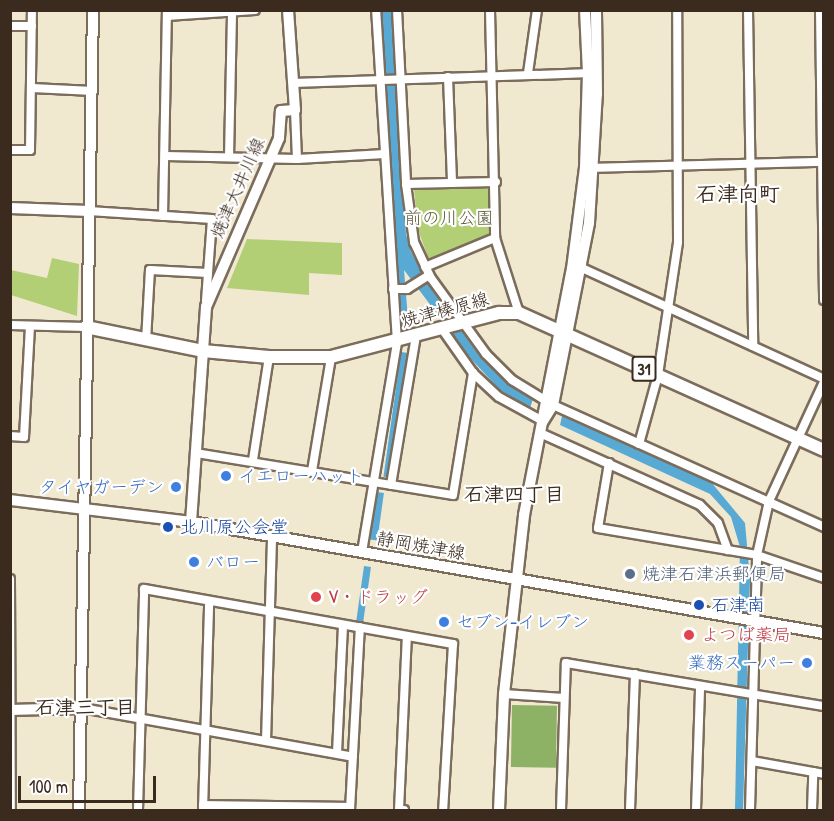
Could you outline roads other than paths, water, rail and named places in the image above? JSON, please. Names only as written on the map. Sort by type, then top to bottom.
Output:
[{"type":"main road","name":"焼津榛原線","points":[[86,327],[203,351],[269,357],[331,357],[499,313],[519,314],[824,450]]},
{"type":"street","points":[[10,150],[30,150],[32,10]]},
{"type":"street","points":[[79,810],[93,10]]},
{"type":"street","points":[[163,216],[166,156],[167,13],[255,10]]},
{"type":"street","points":[[288,10],[297,159]]},
{"type":"street","points":[[376,10],[395,289],[405,339],[391,485]]},
{"type":"street","points":[[397,10],[410,224],[427,272],[486,354],[512,380],[549,402],[824,527]]},
{"type":"street","points":[[490,10],[496,182],[495,238],[519,314]]},
{"type":"street","points":[[528,74],[537,10]]},
{"type":"street","points":[[585,10],[592,73]]},
{"type":"street","points":[[499,810],[504,694],[540,432],[582,268],[590,168],[596,10]]},
{"type":"street","points":[[639,444],[658,375],[670,308],[678,242],[680,166],[676,10]]},
{"type":"street","points":[[748,10],[753,346]]},
{"type":"street","points":[[820,10],[824,300]]},
{"type":"street","points":[[229,157],[232,12]]},
{"type":"street","points":[[10,26],[32,26]]},
{"type":"street","points":[[293,83],[592,73]]},
{"type":"street","points":[[448,77],[452,183]]},
{"type":"street","points":[[32,88],[93,91]]},
{"type":"street","name":"焼津大井川線","points":[[191,522],[206,307],[279,138],[280,111],[295,110]]},
{"type":"street","points":[[166,156],[297,159],[385,154]]},
{"type":"street","points":[[590,168],[823,162]]},
{"type":"street","points":[[565,333],[590,168]]},
{"type":"street","points":[[406,184],[496,182]]},
{"type":"street","points":[[10,208],[212,219],[206,307]]},
{"type":"street","points":[[395,289],[410,287],[427,272],[495,238]]},
{"type":"street","points":[[582,268],[824,381],[800,440],[769,501],[755,555],[750,810]]},
{"type":"street","points":[[146,340],[150,270],[208,273]]},
{"type":"street","points":[[10,326],[86,327]]},
{"type":"street","points":[[10,436],[24,437],[30,326]]},
{"type":"street","points":[[444,328],[472,373],[499,397],[543,421]]},
{"type":"street","points":[[362,552],[374,482],[405,339]]},
{"type":"street","points":[[253,460],[269,357]]},
{"type":"street","points":[[312,471],[331,357]]},
{"type":"street","points":[[196,453],[253,460],[453,495],[472,373]]},
{"type":"street","points":[[540,432],[700,505],[718,523],[728,550]]},
{"type":"street","points":[[609,463],[598,528],[755,555],[824,578]]},
{"type":"street","name":"静岡焼津線","points":[[10,500],[84,507],[191,522],[824,633]]},
{"type":"street","points":[[267,741],[272,537]]},
{"type":"street","points":[[10,579],[12,644],[10,810]]},
{"type":"street","points":[[138,810],[144,589],[453,644],[443,810]]},
{"type":"street","points":[[209,602],[203,808],[350,809],[360,627]]},
{"type":"street","points":[[337,753],[343,625]]},
{"type":"street","points":[[404,810],[399,810],[407,636]]},
{"type":"street","points":[[561,810],[566,663],[824,706]]},
{"type":"street","points":[[630,810],[635,674]]},
{"type":"street","points":[[696,810],[700,687]]},
{"type":"street","points":[[504,694],[564,698]]},
{"type":"street","points":[[12,710],[82,708],[353,757]]},
{"type":"street","points":[[752,761],[824,774]]},
{"type":"street","points":[[812,810],[813,772]]},
{"type":"water","points":[[380,11],[392,11],[406,234],[411,252],[433,292],[475,350],[504,379],[533,399],[530,408],[500,390],[472,360],[404,270],[409,331],[402,330],[395,271]]},
{"type":"water","points":[[401,352],[408,353],[390,478],[383,477]]},
{"type":"water","points":[[562,416],[711,482],[745,523],[750,579],[743,810],[735,810],[740,547],[731,517],[710,494],[560,425]]},
{"type":"water","points":[[377,492],[384,493],[377,541],[370,540]]},
{"type":"water","points":[[364,566],[371,567],[363,622],[356,621]]},
{"type":"place","name":"イエローハット","points":[[226,476]]},
{"type":"place","name":"タイヤガーデン","points":[[176,487]]},
{"type":"place","name":"北川原公会堂","points":[[168,527]]},
{"type":"place","name":"バロー","points":[[194,562]]},
{"type":"place","name":"焼津石津浜郵便局","points":[[630,574]]},
{"type":"place","name":"V・ドラッグ","points":[[316,597]]},
{"type":"place","name":"石津南","points":[[699,605]]},
{"type":"place","name":"セブン-イレブン","points":[[444,622]]},
{"type":"place","name":"よつば薬局","points":[[689,635]]},
{"type":"place","name":"業務スーパー","points":[[807,663]]},
{"type":"district","name":"石津向町","points":[[738,194]]},
{"type":"district","name":"石津四丁目","points":[[514,493]]},
{"type":"district","name":"石津三丁目","points":[[85,706]]},
{"type":"park label","name":"前の川公園","points":[[449,218]]}]
